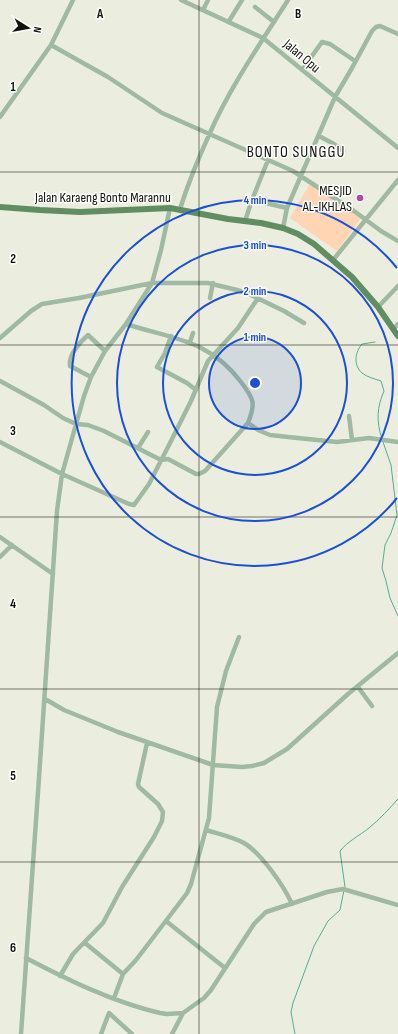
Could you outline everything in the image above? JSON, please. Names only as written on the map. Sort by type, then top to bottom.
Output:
[{"type":"main road","name":"Jalan Karaeng Bonto Marannu","points":[[0,207],[80,212],[170,208],[283,228],[309,240],[334,260],[358,283],[378,307],[398,336]]},
{"type":"street","points":[[0,117],[51,45],[74,0]]},
{"type":"street","name":"Jalan Opu","points":[[181,0],[263,38],[398,148]]},
{"type":"street","points":[[203,10],[208,0]]},
{"type":"street","points":[[229,22],[242,0]]},
{"type":"street","points":[[180,209],[209,134],[263,38],[288,0]]},
{"type":"street","points":[[255,7],[274,22]]},
{"type":"street","points":[[283,228],[288,208],[335,97],[372,31],[376,26],[380,26],[398,34]]},
{"type":"street","points":[[302,70],[322,42],[330,44],[355,61]]},
{"type":"street","points":[[51,45],[108,77],[162,113],[293,170],[381,231],[398,241]]},
{"type":"street","points":[[319,136],[343,151]]},
{"type":"street","points":[[245,221],[268,160]]},
{"type":"street","points":[[334,260],[398,180]]},
{"type":"street","points":[[252,200],[288,208]]},
{"type":"street","points":[[22,1034],[57,511],[62,474],[90,377],[105,351],[126,324],[152,283],[170,208]]},
{"type":"street","points":[[0,338],[31,311],[42,304],[152,283],[213,283],[258,298],[304,323]]},
{"type":"street","points":[[210,298],[213,283]]},
{"type":"street","points":[[378,307],[398,286]]},
{"type":"street","points":[[0,442],[62,474],[134,505],[149,484],[196,390],[208,362],[238,328],[258,298]]},
{"type":"street","points":[[0,381],[44,405],[63,418],[76,424],[84,424],[100,429],[161,460],[168,459],[199,474],[208,468],[248,423],[253,409],[252,399],[232,371],[214,354],[190,342],[126,324]]},
{"type":"street","points":[[393,329],[398,324]]},
{"type":"street","points":[[190,342],[193,333]]},
{"type":"street","points":[[90,377],[70,366],[69,362],[74,352],[88,335],[105,351]]},
{"type":"street","points":[[171,336],[157,367],[187,383],[196,390]]},
{"type":"street","points":[[349,416],[352,440]]},
{"type":"street","points":[[248,423],[258,430],[270,435],[337,442],[369,438],[398,442]]},
{"type":"street","points":[[138,448],[148,432]]},
{"type":"street","points":[[0,537],[53,574]]},
{"type":"street","points":[[0,557],[12,545]]},
{"type":"street","points":[[114,998],[123,974],[136,960],[189,890],[206,830],[210,806],[217,707],[226,671],[239,637]]},
{"type":"street","points":[[45,699],[90,721],[147,743],[213,765],[259,765],[287,749],[398,653]]},
{"type":"street","points":[[358,687],[372,706]]},
{"type":"street","points":[[60,976],[73,954],[103,923],[122,887],[154,837],[162,821],[163,812],[158,804],[138,784],[147,743]]},
{"type":"street","points":[[206,830],[245,844],[251,849],[266,864],[292,904]]},
{"type":"street","points":[[172,1034],[184,1013],[204,998],[211,990],[261,916],[266,912],[332,890],[343,890],[398,905]]},
{"type":"street","points":[[166,921],[225,968]]},
{"type":"street","points":[[85,943],[123,974]]},
{"type":"street","points":[[26,958],[60,976],[114,998],[160,1013],[184,1013]]},
{"type":"street","points":[[101,1034],[110,1014],[132,1034]]},
{"type":"shaded area","points":[[310,183],[361,218],[337,251],[290,218]]},
{"type":"waterway","points":[[375,342],[362,344],[358,351],[356,362],[362,373],[381,381],[384,391],[380,403],[378,420],[382,439]]},
{"type":"waterway","points":[[383,442],[391,465],[397,515],[385,545],[382,568],[390,598],[398,616]]},
{"type":"waterway","points":[[345,887],[340,851],[350,841],[373,825],[398,799]]},
{"type":"waterway","points":[[295,1034],[291,1012],[293,1003],[314,946],[328,921],[340,910],[344,890]]},
{"type":"place","name":"MESJID AL-IKHLAS","points":[[360,198]]},
{"type":"district","name":"BONTO SUNGGU","points":[[296,152]]}]
